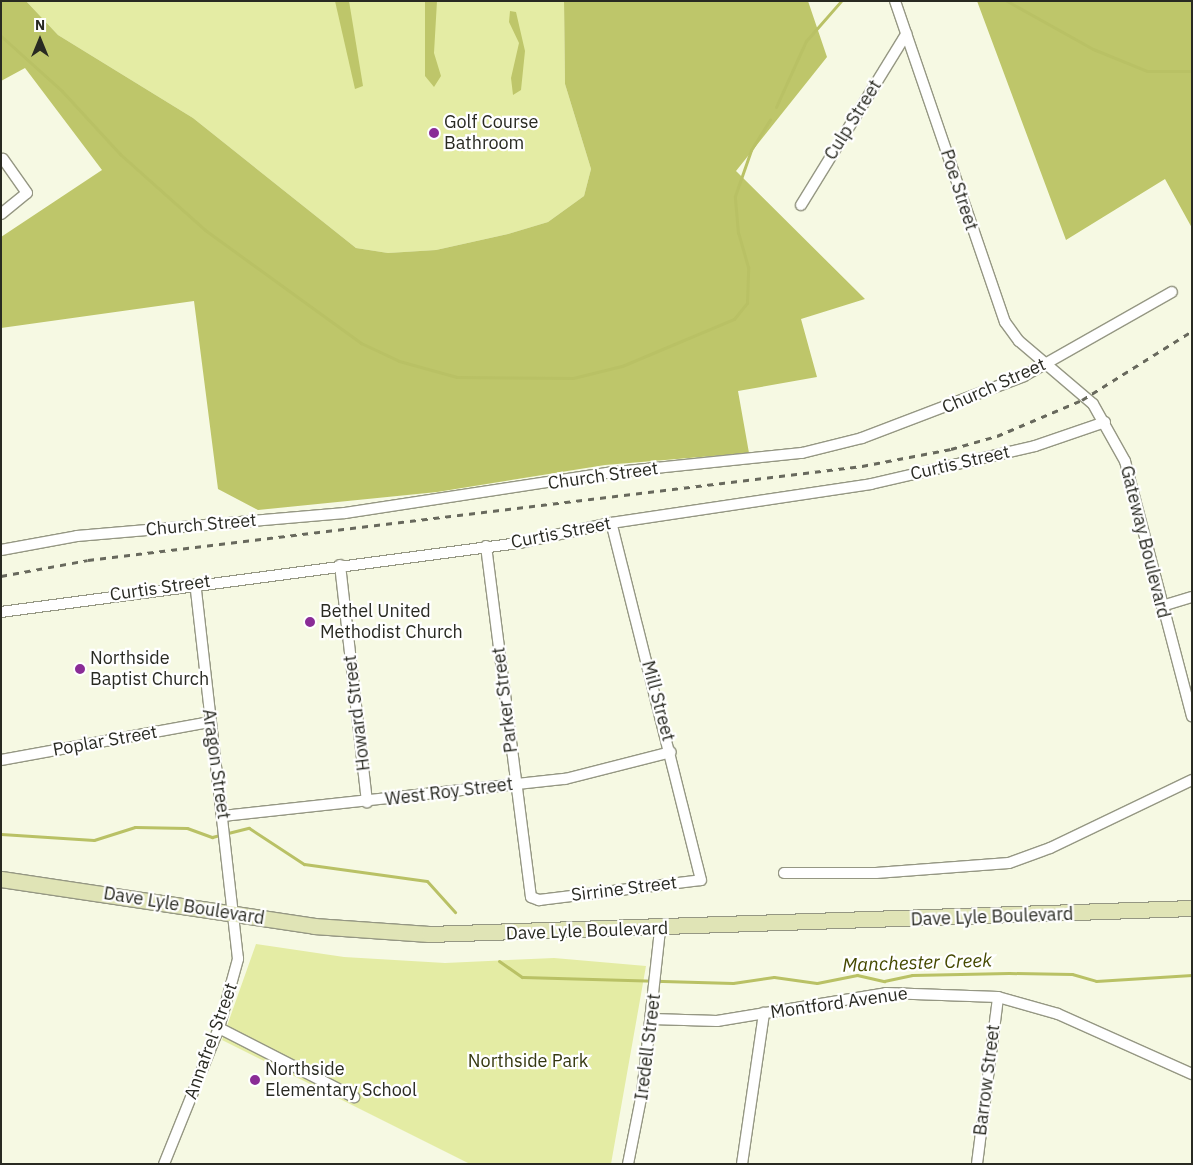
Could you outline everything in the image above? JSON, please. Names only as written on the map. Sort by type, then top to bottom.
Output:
[{"type":"main road","name":"Dave Lyle Boulevard","points":[[1,879],[314,926],[429,934],[660,928],[1184,908],[1192,898]]},
{"type":"street","name":"Poe Street","points":[[894,1],[996,300],[1011,333],[1047,364]]},
{"type":"street","name":"Culp Street","points":[[801,205],[906,34]]},
{"type":"street","points":[[1,214],[27,193],[3,159]]},
{"type":"street","name":"Church Street","points":[[1,550],[77,536],[354,512],[607,473],[802,453],[862,438],[963,402],[1047,364],[1172,292]]},
{"type":"street","name":"Gateway Boulevard","points":[[1047,364],[1078,388],[1105,422],[1132,483],[1162,606],[1192,716]]},
{"type":"street","name":"Curtis Street","points":[[4,610],[486,546],[611,523],[871,484],[1035,446],[1105,422]]},
{"type":"street","name":"Mill Street","points":[[611,523],[671,752],[701,880]]},
{"type":"street","name":"Parker Street","points":[[486,546],[526,883],[531,897],[547,899]]},
{"type":"street","name":"Howard Street","points":[[340,565],[367,802]]},
{"type":"street","name":"Aragon Street","points":[[196,584],[210,722],[224,816],[234,914]]},
{"type":"street","points":[[1162,606],[1192,597]]},
{"type":"street","name":"Poplar Street","points":[[1,760],[210,722]]},
{"type":"street","name":"West Roy Street","points":[[224,816],[515,785],[612,770],[671,752]]},
{"type":"street","points":[[784,873],[876,873],[1009,863],[1050,848],[1192,780]]},
{"type":"street","name":"Sirrine Street","points":[[547,899],[701,880]]},
{"type":"street","name":"Annafrel Street","points":[[164,1164],[219,1028],[238,959],[234,914]]},
{"type":"street","name":"Iredell Street","points":[[628,1164],[652,1019],[659,963],[660,928]]},
{"type":"street","name":"Montford Avenue","points":[[652,1019],[717,1021],[886,993],[998,997],[1058,1014],[1192,1074]]},
{"type":"street","name":"Barrow Street","points":[[977,1164],[998,997]]},
{"type":"street","points":[[742,1164],[764,1013]]},
{"type":"street","points":[[219,1028],[354,1097]]},
{"type":"green space","points":[[1,1],[26,1],[58,35],[193,118],[356,248],[388,253],[436,250],[508,234],[548,222],[584,196],[591,169],[565,84],[564,1],[808,1],[827,57],[736,171],[865,299],[801,319],[817,377],[738,391],[749,453],[605,465],[437,492],[258,510],[218,489],[194,301],[1,328],[1,237],[102,170],[25,68],[1,81]]},
{"type":"green space","points":[[26,1],[564,1],[565,84],[591,169],[584,196],[548,222],[508,234],[436,250],[388,253],[356,248],[193,118],[58,35]]},
{"type":"green space","points":[[335,1],[349,1],[363,86],[355,89]]},
{"type":"green space","points":[[425,1],[437,1],[434,53],[441,76],[434,87],[425,76]]},
{"type":"green space","points":[[977,1],[1192,1],[1192,228],[1165,179],[1066,240]]},
{"type":"green space","points":[[510,11],[516,12],[525,51],[521,90],[513,95],[511,78],[519,43],[509,22]]},
{"type":"green space","name":"Northside Park","points":[[256,944],[344,957],[445,963],[554,958],[646,966],[611,1164],[470,1164],[222,1040]]},
{"type":"waterway","points":[[776,107],[806,41],[841,1]]},
{"type":"waterway","points":[[1007,1],[1093,49],[1147,71],[1192,71]]},
{"type":"waterway","points":[[1,36],[62,91],[120,154],[205,230],[361,343],[399,361],[457,377],[573,378],[622,366],[734,319],[747,303],[748,267],[738,233],[735,196],[751,150],[770,120]]},
{"type":"waterway","name":"Manchester Creek","points":[[1,834],[94,840],[135,827],[187,828],[212,837],[249,828],[304,864],[427,881],[455,912]]},
{"type":"waterway","name":"Manchester Creek","points":[[499,961],[522,977],[733,983],[774,977],[817,983],[857,975],[884,981],[912,975],[1009,973],[1072,974],[1096,981],[1192,975]]},
{"type":"railway","points":[[1,576],[88,560],[862,466],[951,449],[997,436],[1082,400],[1192,331]]},
{"type":"place","name":"Golf Course Bathroom","points":[[434,133]]},
{"type":"place","name":"Bethel United Methodist Church","points":[[310,622]]},
{"type":"place","name":"Northside Baptist Church","points":[[80,669]]},
{"type":"place","name":"Northside Elementary School","points":[[255,1080]]}]
